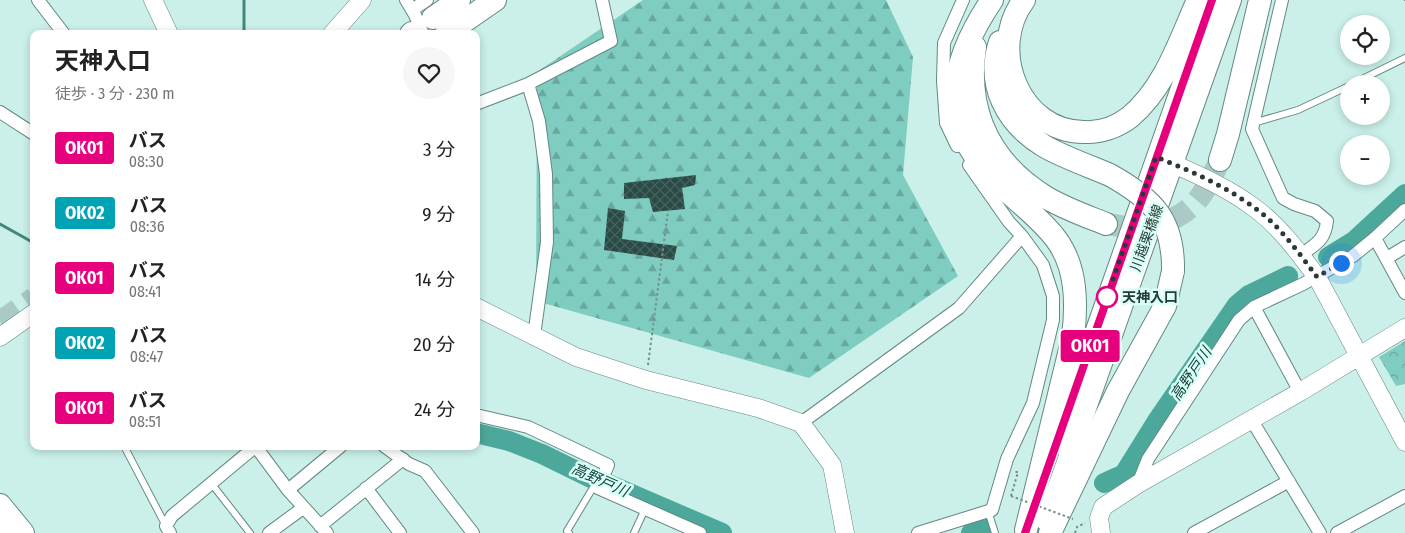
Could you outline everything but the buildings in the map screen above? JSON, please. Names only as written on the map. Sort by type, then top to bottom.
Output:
[{"type":"highway","points":[[421,20],[459,0]]},
{"type":"highway","points":[[421,20],[495,0]]},
{"type":"highway","points":[[1020,5],[1010,32],[1009,49],[1011,71],[1027,106],[1041,119],[1057,128],[1075,132],[1092,132],[1112,128],[1128,118],[1143,105],[1168,65],[1198,0]]},
{"type":"highway","points":[[1220,160],[1260,0]]},
{"type":"highway","points":[[990,3],[976,44],[972,68],[978,117],[986,137],[999,156],[1021,178],[1047,198],[1074,212],[1106,224]]},
{"type":"highway","points":[[990,3],[972,32],[962,55],[956,78],[956,104],[961,129],[972,152],[990,175],[1056,239],[1068,261],[1074,283],[1076,309],[1073,337],[1031,532]]},
{"type":"highway","points":[[1020,5],[1004,29],[997,52],[995,75],[1000,98],[1025,132],[1044,146],[1110,175],[1130,186],[1149,201],[1162,218],[1170,236],[1174,254],[1173,271],[1165,306],[1118,392],[1050,533]]},
{"type":"highway","points":[[0,505],[23,533]]},
{"type":"main road","name":"川越栗橋線","points":[[1165,161],[1212,0]]},
{"type":"main road","name":"川越栗橋線","points":[[1031,532],[1165,161],[1231,0]]},
{"type":"street","points":[[38,0],[61,30]]},
{"type":"street","points":[[153,0],[168,30]]},
{"type":"street","points":[[336,30],[362,0]]},
{"type":"street","points":[[480,102],[528,84],[611,41],[602,0]]},
{"type":"street","points":[[918,533],[992,510],[1007,459],[1033,403],[1053,320],[1053,296],[1044,265],[1009,222],[961,153],[946,123],[942,81],[944,42],[962,0]]},
{"type":"street","points":[[1282,0],[1252,129],[1282,198],[1315,211],[1326,220],[1326,231],[1321,241],[1301,256]]},
{"type":"street","points":[[528,84],[539,121],[546,184],[547,242],[534,336]]},
{"type":"street","points":[[0,112],[30,131]]},
{"type":"street","points":[[1165,161],[1202,176],[1256,209],[1278,228],[1317,277],[1405,442]]},
{"type":"street","points":[[1138,484],[1148,459],[1239,320],[1254,307],[1317,277],[1353,256],[1405,210]]},
{"type":"street","points":[[801,423],[959,308],[1022,236]]},
{"type":"street","points":[[1375,238],[1405,293]]},
{"type":"street","points":[[1387,258],[1405,247]]},
{"type":"street","points":[[1254,307],[1300,392]]},
{"type":"street","points":[[480,309],[576,357],[646,380],[758,408],[801,423],[832,465],[845,533]]},
{"type":"street","points":[[0,337],[30,316]]},
{"type":"street","points":[[1101,533],[1099,518],[1104,507],[1138,484],[1300,392],[1405,328]]},
{"type":"street","points":[[480,416],[528,427],[608,465],[598,488],[700,533]]},
{"type":"street","points":[[1251,419],[1320,533]]},
{"type":"street","points":[[168,530],[172,516],[252,450]]},
{"type":"street","points":[[258,450],[288,490],[323,530],[366,488],[403,459]]},
{"type":"street","points":[[288,490],[335,450]]},
{"type":"street","points":[[390,450],[425,471],[473,533]]},
{"type":"street","points":[[1194,533],[1290,481]]},
{"type":"street","points":[[366,488],[400,533]]},
{"type":"street","points":[[1337,533],[1405,496]]},
{"type":"street","points":[[269,533],[303,508]]},
{"type":"lane","points":[[1370,75],[1405,58]]},
{"type":"lane","points":[[1252,123],[1298,110],[1340,90]]},
{"type":"lane","points":[[126,450],[168,530]]},
{"type":"lane","points":[[211,483],[250,533]]},
{"type":"lane","points":[[569,533],[567,531],[594,486],[598,488]]},
{"type":"lane","points":[[634,533],[645,508]]},
{"type":"lane","points":[[988,511],[994,533]]},
{"type":"path","points":[[646,380],[668,211]]},
{"type":"path","points":[[1011,496],[1073,519]]},
{"type":"green space","points":[[643,0],[886,0],[913,57],[903,175],[958,276],[809,378],[536,301],[537,72]]},
{"type":"green space","points":[[1405,341],[1405,384],[1396,386],[1379,357]]},
{"type":"waterway","points":[[244,0],[244,30]]},
{"type":"waterway","name":"高野戸川","points":[[1328,257],[1354,241],[1405,194]]},
{"type":"waterway","name":"高野戸川","points":[[0,224],[30,241]]},
{"type":"waterway","name":"高野戸川","points":[[1104,483],[1124,474],[1157,421],[1237,305],[1249,295],[1288,276]]},
{"type":"waterway","name":"高野戸川","points":[[480,434],[509,441],[542,454],[591,478],[722,533]]},
{"type":"waterway","name":"高野戸川","points":[[971,533],[984,528]]},
{"type":"tunnel","points":[[1106,224],[1134,228],[1146,227],[1161,224],[1179,216],[1194,204],[1206,189],[1220,160]]},
{"type":"tunnel","points":[[0,322],[30,301]]},
{"type":"bus line","name":"OK01","points":[[1025,533],[1212,0]]},
{"type":"place","name":"天神入口","points":[[1107,297]]},
{"type":"route","points":[[1107,297],[1104,305],[1156,157],[1202,176],[1256,209],[1278,228],[1317,277],[1341,263]]}]
